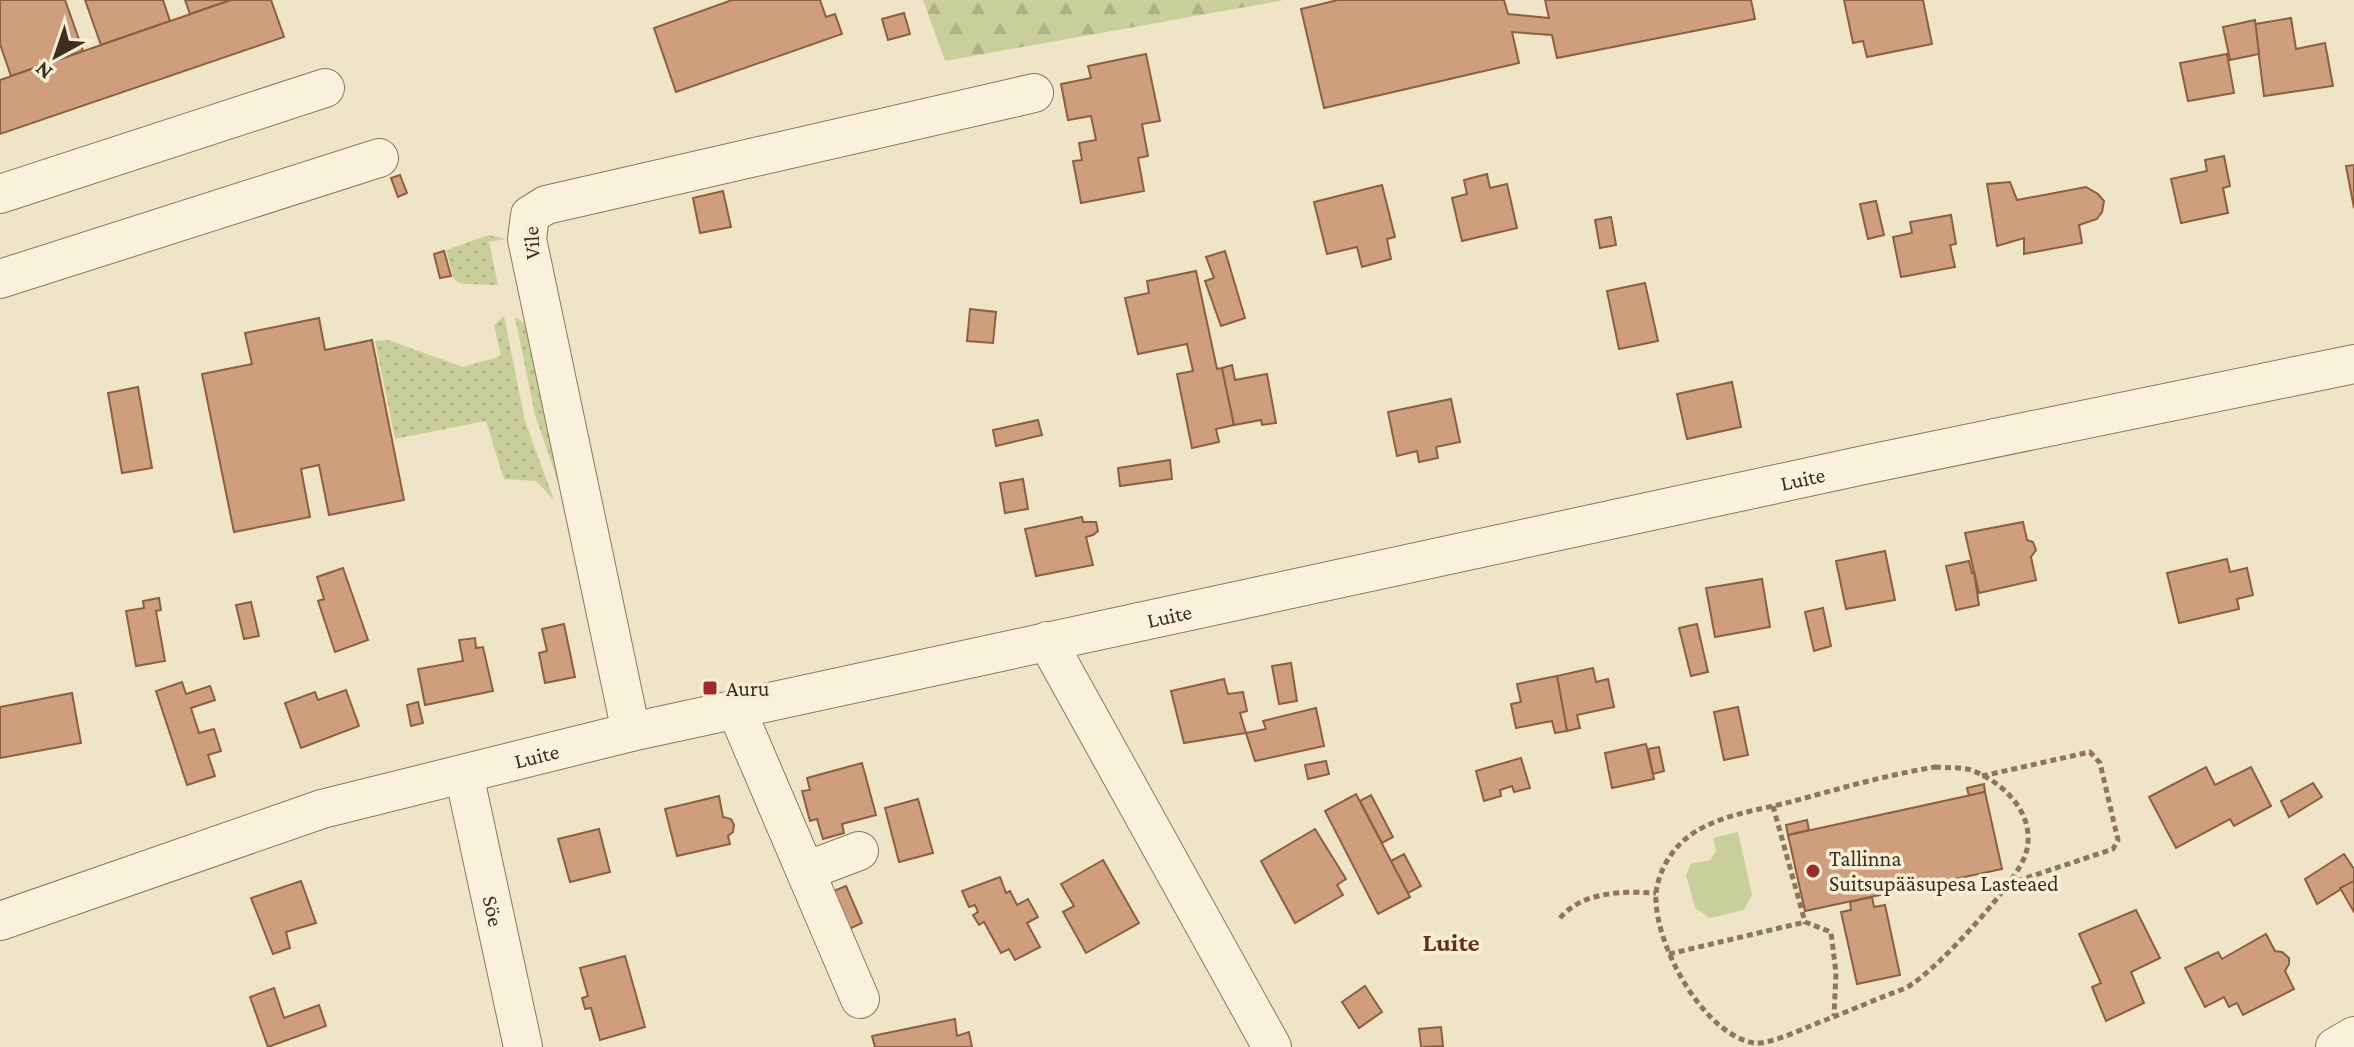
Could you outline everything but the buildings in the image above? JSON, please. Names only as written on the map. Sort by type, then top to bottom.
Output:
[{"type":"street","points":[[0,194],[325,88]]},
{"type":"street","name":"Vile","points":[[631,732],[527,239],[530,215],[546,205],[1034,93]]},
{"type":"street","points":[[0,279],[379,158]]},
{"type":"street","name":"Luite","points":[[0,921],[322,809],[631,732],[1864,465],[2354,364]]},
{"type":"street","points":[[1047,641],[1272,1047]]},
{"type":"street","points":[[736,709],[860,999]]},
{"type":"street","name":"Söe","points":[[464,774],[523,1047]]},
{"type":"street","points":[[806,871],[859,851]]},
{"type":"street","points":[[2335,1047],[2354,1036]]},
{"type":"path","points":[[1982,776],[2090,752],[2100,763],[2116,828],[2118,840],[2113,849],[2007,884]]},
{"type":"path","points":[[1935,767],[1970,770],[1982,776],[1998,785],[2018,803],[2028,826],[2026,853],[2007,884],[1946,955],[1912,985],[1759,1045],[1743,1040],[1721,1026],[1701,1008],[1669,954],[1657,923],[1656,893],[1667,858],[1683,841],[1704,827],[1730,817],[1886,775],[1935,767]]},
{"type":"path","points":[[1773,806],[1805,922]]},
{"type":"path","points":[[1560,918],[1584,900],[1625,891],[1656,893]]},
{"type":"path","points":[[1669,954],[1805,922],[1831,932],[1836,973],[1834,1016]]},
{"type":"green space","points":[[923,0],[1284,0],[945,61]]},
{"type":"green space","points":[[489,235],[506,239],[489,242],[498,285],[463,284],[454,280],[446,250]]},
{"type":"green space","points":[[504,316],[525,421],[554,500],[536,481],[504,479],[486,421],[395,439],[375,341],[388,340],[463,367],[501,356],[494,325]]},
{"type":"green space","points":[[515,317],[530,327],[564,499],[535,415]]},
{"type":"green space","points":[[1738,832],[1752,895],[1744,910],[1710,918],[1695,908],[1686,875],[1691,864],[1710,860],[1716,851],[1713,838]]},
{"type":"place","name":"Auru","points":[[710,688]]},
{"type":"place","name":"Tallinna Suitsupääsupesa Lasteaed","points":[[1813,871]]},
{"type":"district","name":"Luite","points":[[1451,942]]}]
